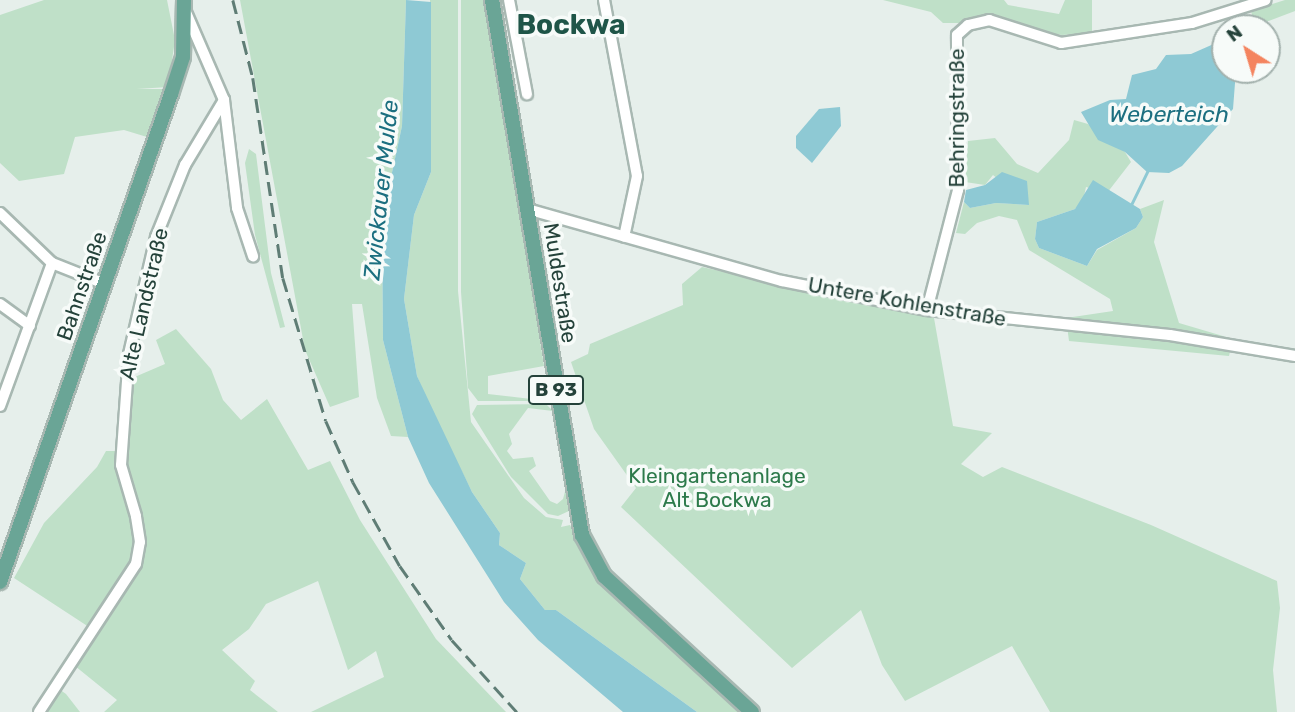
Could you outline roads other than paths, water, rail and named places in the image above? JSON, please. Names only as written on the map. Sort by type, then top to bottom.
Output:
[{"type":"main road","name":"Muldestraße","points":[[492,0],[578,519],[592,560],[604,576],[752,712]]},
{"type":"main road","name":"Bahnstraße","points":[[0,582],[2,566],[105,284],[183,57],[185,6]]},
{"type":"street","points":[[509,0],[527,94]]},
{"type":"street","points":[[604,0],[637,176],[624,237]]},
{"type":"street","name":"Behringstraße","points":[[927,310],[958,190],[957,35],[968,25],[989,20],[1061,43],[1192,23],[1266,0]]},
{"type":"street","points":[[185,6],[224,100],[237,208],[253,256]]},
{"type":"street","name":"Alte Landstraße","points":[[39,712],[136,564],[140,542],[136,516],[121,465],[129,354],[141,317],[156,237],[185,166],[224,100]]},
{"type":"street","name":"Untere Kohlenstraße","points":[[527,209],[782,281],[927,310],[1170,335],[1295,356]]},
{"type":"street","points":[[0,213],[52,263],[105,284]]},
{"type":"street","points":[[0,407],[3,387],[30,326],[52,263]]},
{"type":"street","points":[[0,304],[30,326]]},
{"type":"water","points":[[406,0],[431,2],[431,172],[414,215],[404,299],[417,376],[472,492],[500,533],[499,545],[526,563],[520,579],[545,610],[556,610],[697,712],[623,712],[538,640],[504,602],[429,483],[408,437],[383,340],[382,219],[402,126]]},
{"type":"water","name":"Weberteich","points":[[1211,45],[1211,84],[1235,84],[1233,109],[1182,166],[1169,173],[1147,172],[1125,152],[1098,140],[1081,112],[1110,100],[1126,99],[1132,75],[1156,69],[1166,55],[1191,54]]},
{"type":"water","points":[[840,107],[841,126],[812,163],[796,148],[796,136],[819,109]]},
{"type":"water","points":[[1002,172],[1027,181],[1029,205],[996,203],[970,208],[964,202],[966,190],[985,185]]},
{"type":"water","points":[[1093,180],[1140,209],[1143,217],[1136,228],[1097,249],[1087,266],[1039,248],[1035,239],[1037,222],[1075,209]]},
{"type":"waterway","points":[[1131,205],[1147,172]]},
{"type":"railway","points":[[233,0],[253,78],[283,278],[326,421],[353,482],[400,566],[452,640],[517,712]]},
{"type":"district","name":"Bockwa","points":[[571,25]]},
{"type":"water label","name":"Zwickauer Mulde","points":[[381,190]]},
{"type":"park label","name":"Kleingartenanlage Alt Bockwa","points":[[717,488]]}]
